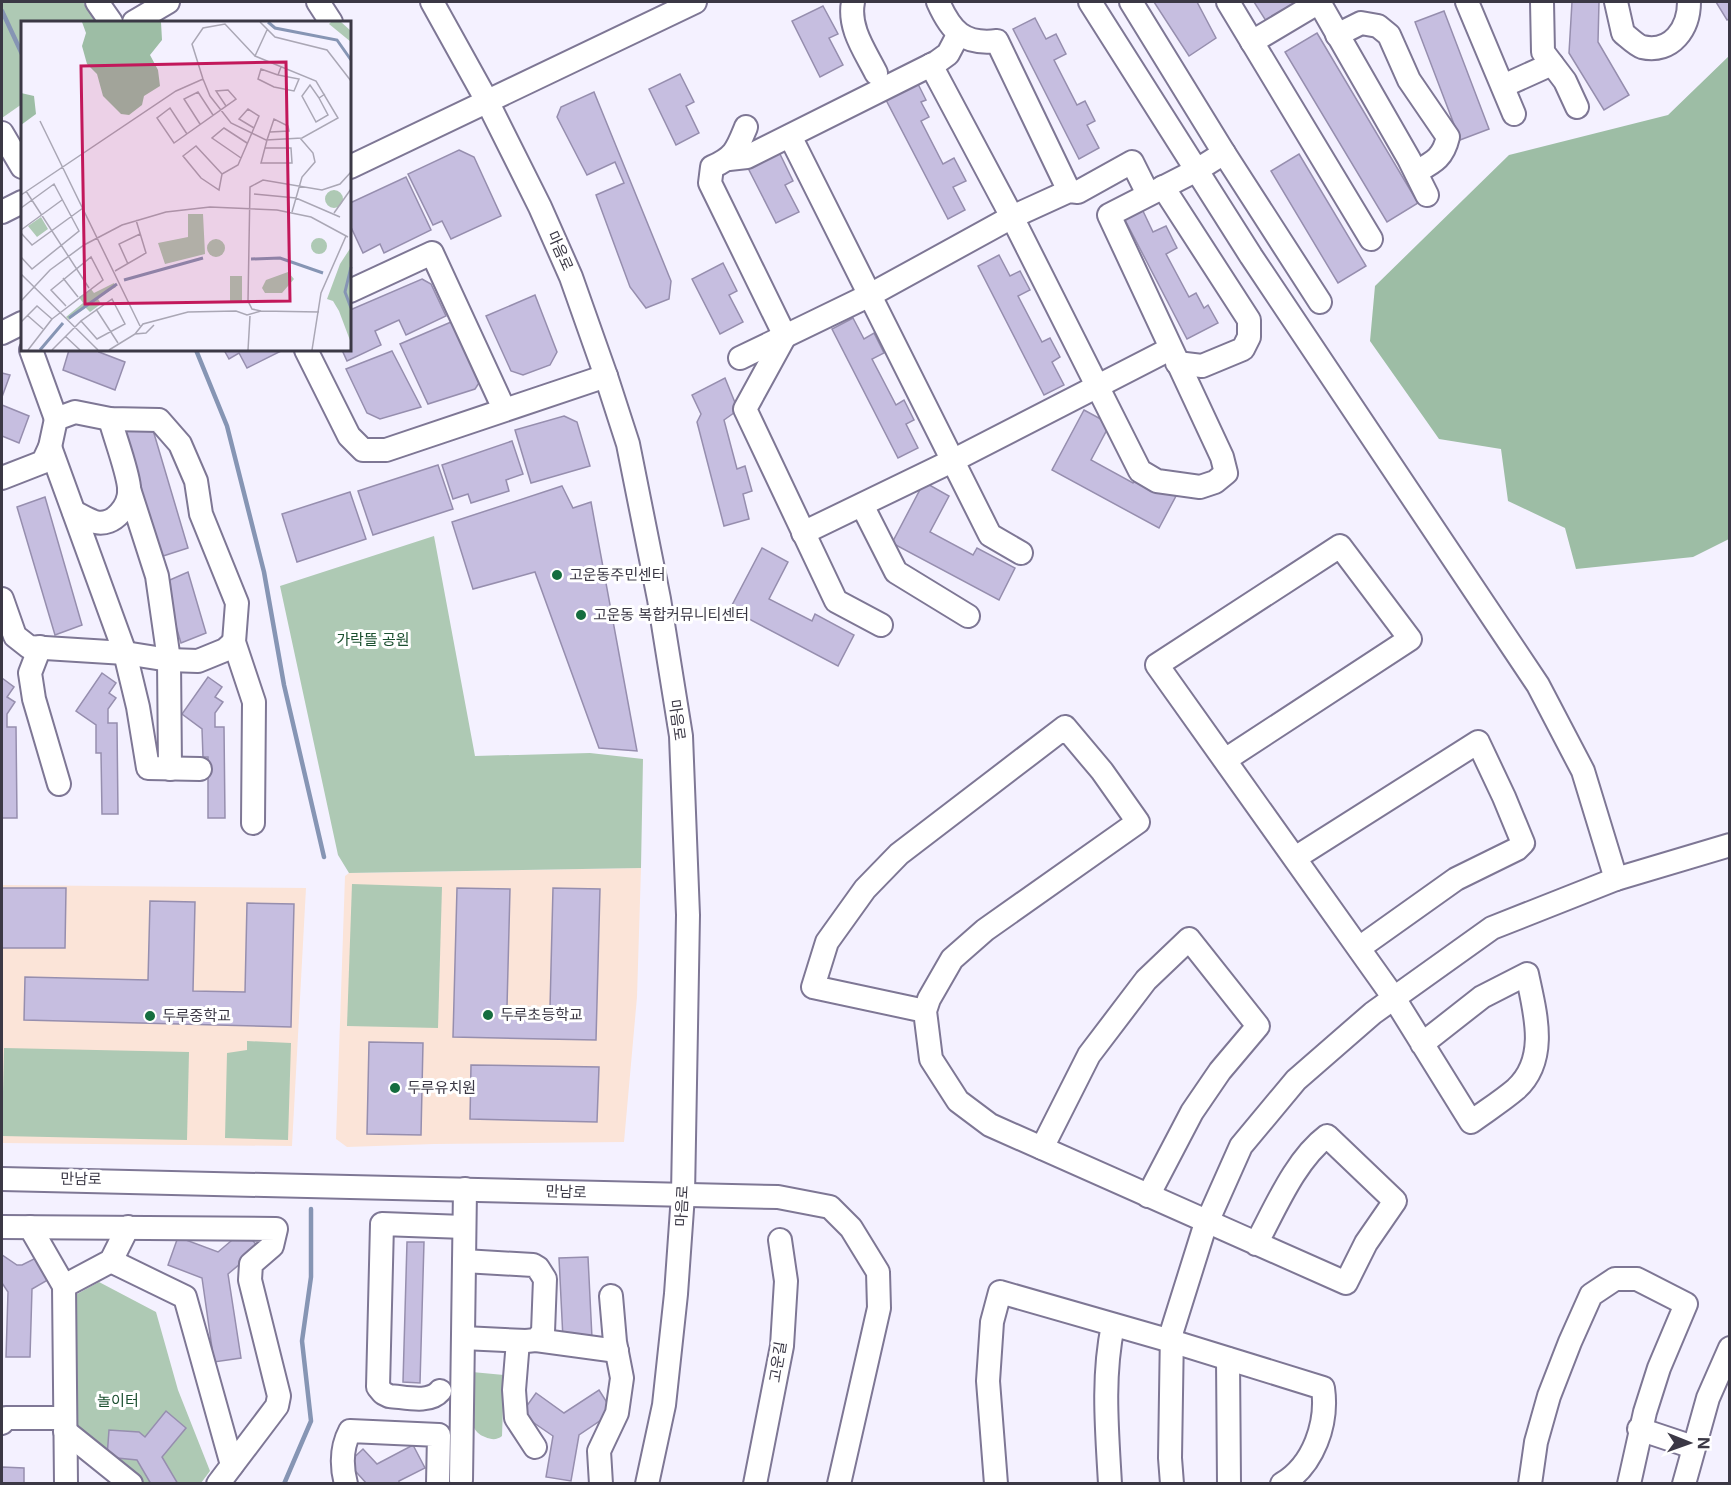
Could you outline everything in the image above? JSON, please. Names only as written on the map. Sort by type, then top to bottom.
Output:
[{"type":"street","points":[[97,2],[110,21]]},
{"type":"street","points":[[136,21],[168,2]]},
{"type":"street","points":[[318,2],[330,21]]},
{"type":"street","name":"마음로","points":[[432,2],[487,101],[540,207],[571,277],[606,376],[628,444],[658,599],[681,736],[688,915],[683,1195],[676,1294],[664,1405],[647,1484]]},
{"type":"street","points":[[351,167],[694,2]]},
{"type":"street","points":[[853,2],[851,10],[854,29],[876,73]]},
{"type":"street","points":[[938,2],[946,21],[958,35],[981,43],[997,41],[1069,191]]},
{"type":"street","points":[[1090,2],[1258,265],[1538,685],[1583,771],[1616,879]]},
{"type":"street","points":[[1131,2],[1224,153],[1320,302]]},
{"type":"street","points":[[1228,2],[1371,239]]},
{"type":"street","points":[[1252,42],[1319,2],[1427,195]]},
{"type":"street","points":[[1467,2],[1514,114]]},
{"type":"street","points":[[1542,2],[1543,52],[1565,81],[1577,107]]},
{"type":"street","points":[[1616,2],[1623,33],[1641,47],[1657,47],[1671,43],[1683,30],[1689,11],[1689,2]]},
{"type":"street","points":[[1337,35],[1361,23],[1378,26],[1389,35],[1409,80],[1448,137],[1445,150],[1434,162],[1416,172]]},
{"type":"street","points":[[785,336],[710,183],[712,167],[729,159],[747,157],[931,65],[948,54],[958,35]]},
{"type":"street","points":[[1503,86],[1552,64]]},
{"type":"street","points":[[931,65],[1012,217],[1140,471],[1157,481],[1200,487],[1215,482],[1226,473],[1222,457],[1108,215],[1197,170],[1224,153]]},
{"type":"street","points":[[729,159],[738,149],[746,127]]},
{"type":"street","points":[[2,133],[21,165]]},
{"type":"street","points":[[790,136],[990,536],[1021,553]]},
{"type":"street","points":[[740,358],[870,295],[1012,217],[1069,191],[1078,192],[1132,162],[1155,190],[1249,320],[1249,337],[1243,349],[1202,366],[1173,356],[1098,386],[954,460],[803,533]]},
{"type":"street","points":[[2,212],[21,202]]},
{"type":"street","points":[[351,291],[432,253],[504,409]]},
{"type":"street","points":[[785,336],[745,409],[836,601],[880,625]]},
{"type":"street","points":[[3,476],[43,462],[50,447],[56,419],[31,351]]},
{"type":"street","points":[[306,351],[349,436],[363,450],[386,450],[606,376]]},
{"type":"street","points":[[56,419],[75,412],[110,419],[159,420],[180,444],[196,481],[201,514],[207,531],[237,603],[234,642],[254,702],[253,823]]},
{"type":"street","points":[[110,419],[129,489],[157,576],[169,660],[170,769]]},
{"type":"street","points":[[50,447],[125,653],[138,707],[148,768],[200,769]]},
{"type":"street","points":[[74,512],[96,523],[117,518],[126,503],[129,489]]},
{"type":"street","points":[[862,504],[896,572],[968,616]]},
{"type":"street","points":[[1225,760],[1410,639],[1340,546],[1157,664],[1294,858],[1394,998],[1422,1044],[1471,1122],[1517,1088],[1534,1065],[1538,1023],[1527,974],[1482,997],[1422,1044]]},
{"type":"street","points":[[2,600],[15,636],[29,647],[125,653],[169,660],[198,661],[225,650],[234,642]]},
{"type":"street","points":[[40,647],[30,673],[34,699],[59,784]]},
{"type":"street","points":[[925,1011],[813,987],[827,942],[865,889],[899,854],[1065,727],[1102,771],[1138,822],[985,930],[952,958],[929,999],[925,1011],[931,1059],[958,1101],[990,1125],[1256,1244],[1346,1283],[1366,1243],[1395,1201],[1327,1137],[1314,1146],[1288,1184],[1256,1244]]},
{"type":"street","points":[[1294,858],[1478,742],[1504,797],[1522,843],[1517,849],[1456,879],[1359,948]]},
{"type":"street","points":[[1172,1484],[1170,1458],[1172,1331],[1207,1222],[1241,1146],[1296,1080],[1373,1013],[1492,928],[1616,879],[1730,845]]},
{"type":"street","points":[[1042,1148],[1089,1054],[1146,980],[1189,939],[1258,1026],[1220,1071],[1192,1112],[1148,1196]]},
{"type":"street","name":"만남로","points":[[3,1177],[778,1197],[830,1207],[851,1228],[878,1272],[879,1308],[839,1484]]},
{"type":"street","points":[[461,1480],[465,1189]]},
{"type":"street","points":[[440,1391],[429,1398],[383,1393],[378,1387],[382,1224],[464,1227]]},
{"type":"street","points":[[2,1227],[276,1229],[272,1246],[251,1264],[250,1280],[279,1396],[277,1406],[218,1484]]},
{"type":"street","points":[[30,1227],[64,1286],[66,1484]]},
{"type":"street","points":[[64,1286],[111,1260],[128,1227]]},
{"type":"street","name":"고운길","points":[[755,1484],[782,1346],[786,1281],[780,1240]]},
{"type":"street","points":[[111,1260],[185,1296],[231,1465]]},
{"type":"street","points":[[464,1261],[527,1264],[538,1268],[545,1279],[543,1332],[527,1340],[514,1390],[516,1418],[535,1448]]},
{"type":"street","points":[[1530,1484],[1536,1442],[1549,1396],[1570,1342],[1591,1295],[1615,1279],[1637,1280],[1686,1304],[1659,1368],[1639,1430],[1629,1484]]},
{"type":"street","points":[[996,1484],[988,1382],[992,1322],[1000,1292],[1323,1388],[1326,1406],[1321,1434],[1308,1459],[1282,1484]]},
{"type":"street","points":[[602,1484],[599,1451],[617,1413],[622,1378],[611,1296]]},
{"type":"street","points":[[1110,1484],[1106,1395],[1108,1350],[1113,1325]]},
{"type":"street","points":[[463,1338],[527,1340],[617,1351]]},
{"type":"street","points":[[1684,1484],[1708,1398],[1730,1348]]},
{"type":"street","points":[[1228,1359],[1229,1484]]},
{"type":"street","points":[[2,1423],[6,1418],[64,1424],[131,1484]]},
{"type":"street","points":[[1639,1430],[1693,1447]]},
{"type":"street","points":[[346,1484],[342,1470],[344,1443],[350,1431],[439,1435],[438,1484]]},
{"type":"shaded area","name":"두루초등학교","points":[[641,868],[637,997],[624,1142],[347,1147],[336,1139],[345,876],[349,873]]},
{"type":"shaded area","name":"두루중학교","points":[[2,885],[306,888],[292,1146],[2,1143]]},
{"type":"green space","points":[[2,2],[83,2],[96,21],[21,21],[21,105],[2,118]]},
{"type":"green space","points":[[1729,56],[1729,539],[1693,557],[1576,569],[1565,528],[1508,501],[1501,449],[1439,439],[1370,341],[1375,286],[1509,155],[1668,115]]},
{"type":"green space","name":"가락뜰 공원","points":[[434,536],[475,756],[590,753],[643,759],[641,868],[349,873],[338,855],[280,586]]},
{"type":"green space","points":[[352,884],[442,887],[438,1028],[347,1026]]},
{"type":"green space","points":[[247,1041],[291,1043],[288,1140],[225,1138],[227,1053],[247,1050]]},
{"type":"green space","points":[[4,1048],[189,1052],[187,1140],[2,1136]]},
{"type":"green space","name":"놀이터","points":[[99,1282],[156,1312],[178,1390],[210,1471],[201,1483],[120,1483],[55,1429],[59,1304]]},
{"type":"green space","points":[[472,1372],[504,1375],[502,1436],[498,1438],[485,1437],[473,1426],[470,1409]]},
{"type":"building","points":[[1154,2],[1197,2],[1216,38],[1189,56]]},
{"type":"building","points":[[1254,2],[1293,2],[1295,6],[1268,24]]},
{"type":"building","points":[[1572,2],[1599,2],[1598,42],[1629,95],[1604,110],[1569,53]]},
{"type":"building","points":[[1716,2],[1730,2],[1730,18],[1727,20]]},
{"type":"building","points":[[823,6],[838,34],[829,38],[843,65],[820,77],[792,21]]},
{"type":"building","points":[[1444,11],[1489,129],[1460,140],[1415,22]]},
{"type":"building","points":[[1035,18],[1046,39],[1056,34],[1066,54],[1054,60],[1077,105],[1085,101],[1095,121],[1087,125],[1099,148],[1079,159],[1013,29]]},
{"type":"building","points":[[1317,33],[1418,203],[1387,222],[1285,52]]},
{"type":"building","points":[[680,74],[694,102],[686,106],[699,133],[676,145],[649,89]]},
{"type":"building","points":[[917,82],[926,100],[921,102],[929,117],[921,121],[943,164],[954,158],[966,181],[953,187],[965,210],[948,219],[885,98]]},
{"type":"building","points":[[594,92],[671,281],[669,299],[646,308],[630,287],[596,195],[624,183],[615,162],[587,175],[557,117],[561,107]]},
{"type":"building","points":[[459,150],[474,157],[501,216],[451,239],[442,221],[433,225],[408,174]]},
{"type":"building","points":[[779,152],[793,181],[785,185],[799,212],[776,223],[748,168]]},
{"type":"building","points":[[1299,154],[1366,266],[1338,283],[1271,171]]},
{"type":"building","points":[[406,177],[431,230],[384,253],[380,244],[363,253],[351,227],[351,203]]},
{"type":"building","points":[[1142,209],[1153,232],[1166,226],[1177,248],[1166,254],[1189,297],[1196,293],[1204,308],[1208,305],[1218,323],[1187,339],[1124,218]]},
{"type":"building","points":[[999,255],[1010,276],[1020,271],[1030,290],[1018,296],[1042,342],[1050,338],[1060,357],[1052,362],[1064,385],[1044,395],[978,266]]},
{"type":"building","points":[[723,263],[737,291],[729,295],[743,322],[720,334],[692,279]]},
{"type":"building","points":[[422,279],[431,284],[446,316],[406,335],[399,320],[375,331],[381,345],[347,361],[342,351],[351,351],[351,310]]},
{"type":"building","points":[[535,295],[557,352],[550,365],[523,375],[511,371],[486,316]]},
{"type":"building","points":[[853,318],[864,339],[874,333],[884,353],[872,359],[896,405],[904,400],[914,420],[906,424],[918,448],[898,458],[832,329]]},
{"type":"building","points":[[451,322],[481,380],[475,389],[428,404],[400,344]]},
{"type":"building","points":[[69,351],[100,351],[125,362],[115,390],[63,370]]},
{"type":"building","points":[[225,351],[281,351],[247,368],[239,353],[229,359]]},
{"type":"building","points":[[392,351],[421,407],[380,419],[367,413],[346,369]]},
{"type":"building","points":[[2,373],[10,375],[2,397]]},
{"type":"building","points":[[725,378],[738,410],[724,420],[737,469],[745,466],[752,491],[743,494],[749,519],[724,526],[697,422],[701,414],[692,395]]},
{"type":"building","points":[[2,405],[29,416],[19,443],[2,436]]},
{"type":"building","points":[[1084,410],[1110,424],[1091,460],[1133,483],[1137,475],[1176,496],[1159,528],[1052,470]]},
{"type":"building","points":[[564,416],[577,422],[590,466],[531,483],[515,430]]},
{"type":"building","points":[[150,420],[188,548],[160,557],[123,430]]},
{"type":"building","points":[[512,441],[523,474],[506,480],[509,491],[471,503],[468,494],[453,499],[442,465]]},
{"type":"building","points":[[438,465],[453,509],[373,535],[358,491]]},
{"type":"building","points":[[924,482],[949,496],[930,532],[973,555],[977,548],[1015,568],[999,600],[892,543]]},
{"type":"building","name":"고운동 복합커뮤니티센터","points":[[562,486],[573,508],[591,502],[637,751],[599,748],[535,572],[473,589],[452,522]]},
{"type":"building","points":[[350,492],[366,539],[297,562],[282,514]]},
{"type":"building","points":[[45,497],[82,625],[55,635],[17,507]]},
{"type":"building","points":[[762,548],[788,562],[769,599],[812,621],[815,614],[854,635],[838,666],[730,609]]},
{"type":"building","points":[[188,572],[206,633],[181,643],[163,583]]},
{"type":"building","points":[[102,673],[116,683],[109,693],[116,698],[108,709],[108,723],[117,723],[118,814],[102,814],[101,753],[96,753],[96,725],[76,711]]},
{"type":"building","points":[[208,677],[222,687],[215,697],[223,702],[215,713],[215,727],[224,727],[225,818],[208,818],[208,757],[203,757],[202,729],[182,714]]},
{"type":"building","points":[[2,678],[14,687],[7,697],[15,702],[7,714],[7,727],[16,727],[17,818],[2,818]]},
{"type":"building","points":[[2,888],[66,888],[65,948],[2,948]]},
{"type":"building","points":[[457,888],[510,889],[507,1007],[550,1008],[553,888],[600,889],[596,1040],[453,1037]]},
{"type":"building","name":"두루중학교","points":[[150,901],[195,902],[193,991],[245,992],[247,903],[294,904],[291,1027],[24,1020],[25,977],[148,980]]},
{"type":"building","name":"두루유치원","points":[[369,1042],[423,1043],[421,1135],[367,1134]]},
{"type":"building","points":[[471,1065],[599,1067],[597,1122],[470,1119]]},
{"type":"building","points":[[244,1230],[259,1248],[228,1274],[241,1358],[214,1362],[202,1278],[168,1265],[178,1237],[218,1252]]},
{"type":"building","points":[[407,1242],[424,1242],[420,1383],[403,1382]]},
{"type":"building","points":[[54,1249],[65,1270],[32,1289],[30,1357],[6,1357],[8,1292],[2,1283],[2,1255],[17,1265],[22,1265]]},
{"type":"building","points":[[588,1257],[592,1338],[563,1339],[559,1258]]},
{"type":"building","points":[[599,1390],[613,1412],[579,1435],[571,1481],[546,1477],[553,1436],[521,1414],[536,1393],[564,1413]]},
{"type":"building","points":[[166,1411],[186,1428],[162,1457],[178,1484],[151,1484],[137,1460],[107,1457],[109,1430],[139,1432],[145,1437]]},
{"type":"building","points":[[413,1445],[425,1468],[399,1481],[399,1484],[367,1484],[348,1463],[363,1449],[377,1464]]},
{"type":"building","points":[[2,1467],[24,1468],[24,1484],[2,1484]]},
{"type":"waterway","points":[[2,11],[21,52]]},
{"type":"waterway","points":[[196,351],[227,426],[264,572],[284,685],[324,857]]},
{"type":"waterway","points":[[284,1484],[311,1421],[302,1341],[311,1277],[311,1209]]},
{"type":"place","name":"고운동주민센터","points":[[557,575]]},
{"type":"place","name":"고운동 복합커뮤니티센터","points":[[581,615]]},
{"type":"place","name":"두루초등학교","points":[[488,1015]]},
{"type":"place","name":"두루중학교","points":[[150,1016]]},
{"type":"place","name":"두루유치원","points":[[395,1088]]}]
